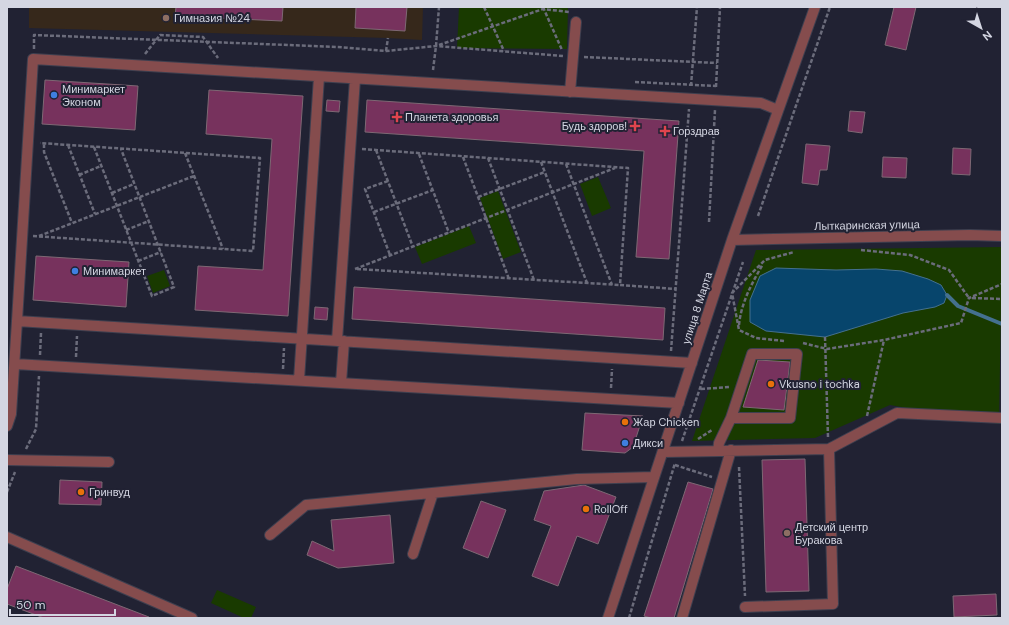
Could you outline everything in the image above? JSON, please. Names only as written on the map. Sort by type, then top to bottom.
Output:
[{"type":"street","name":"улица 8 Марта","points":[[608,618],[732,240],[815,7]]},
{"type":"street","points":[[570,92],[569,57],[575,17]]},
{"type":"street","points":[[7,426],[11,414],[15,364],[33,59],[761,103],[778,110]]},
{"type":"street","points":[[299,380],[319,77]]},
{"type":"street","points":[[341,383],[340,341],[355,79]]},
{"type":"street","name":"Лыткаринская улица","points":[[732,240],[970,235],[1002,236]]},
{"type":"street","points":[[18,321],[41,324],[78,325],[692,363]]},
{"type":"street","points":[[718,451],[719,443],[731,418],[740,386],[752,354],[798,354],[790,418],[731,418]]},
{"type":"street","points":[[15,364],[679,403]]},
{"type":"street","points":[[663,452],[718,451],[730,453],[828,449],[897,413],[1002,418]]},
{"type":"street","points":[[746,607],[834,604],[828,449]]},
{"type":"street","points":[[682,618],[730,453]]},
{"type":"street","points":[[7,460],[109,462]]},
{"type":"street","points":[[270,535],[306,505],[577,479],[654,477]]},
{"type":"street","points":[[413,554],[433,493]]},
{"type":"street","points":[[7,537],[170,614],[192,618]]},
{"type":"path","points":[[433,70],[439,7]]},
{"type":"path","points":[[484,7],[504,52]]},
{"type":"path","points":[[664,351],[672,351],[697,7]]},
{"type":"path","points":[[709,222],[720,7]]},
{"type":"path","points":[[758,216],[830,7]]},
{"type":"path","points":[[436,46],[543,8],[575,17]]},
{"type":"path","points":[[543,8],[569,57]]},
{"type":"path","points":[[38,51],[34,50],[34,35],[330,47],[386,51],[436,46],[569,57],[717,63]]},
{"type":"path","points":[[143,56],[160,35],[203,37],[219,60]]},
{"type":"path","points":[[386,51],[388,38]]},
{"type":"path","points":[[425,70],[441,71]]},
{"type":"path","points":[[691,85],[716,86]]},
{"type":"path","points":[[72,223],[42,144],[260,158],[253,252],[37,237],[194,176]]},
{"type":"path","points":[[68,145],[95,214]]},
{"type":"path","points":[[94,147],[152,296],[174,287],[121,149]]},
{"type":"path","points":[[363,150],[628,168],[620,286]]},
{"type":"path","points":[[376,150],[412,247]]},
{"type":"path","points":[[185,153],[223,249]]},
{"type":"path","points":[[419,154],[449,233]]},
{"type":"path","points":[[463,156],[509,279]]},
{"type":"path","points":[[488,158],[534,280]]},
{"type":"path","points":[[541,162],[587,284]]},
{"type":"path","points":[[566,164],[612,285]]},
{"type":"path","points":[[79,175],[101,166]]},
{"type":"path","points":[[617,168],[355,269],[676,289]]},
{"type":"path","points":[[478,197],[545,172]]},
{"type":"path","points":[[388,181],[365,190],[390,255]]},
{"type":"path","points":[[112,193],[134,184]]},
{"type":"path","points":[[374,212],[433,190]]},
{"type":"path","points":[[126,230],[149,221]]},
{"type":"path","points":[[856,250],[910,255],[949,270],[969,298]]},
{"type":"path","points":[[138,261],[161,252]]},
{"type":"path","points":[[739,330],[732,293],[765,260],[793,252],[800,252]]},
{"type":"path","points":[[739,330],[740,317],[748,290],[765,260]]},
{"type":"path","points":[[802,342],[827,349],[884,340],[961,323],[969,298],[1002,284]]},
{"type":"path","points":[[969,298],[1002,299]]},
{"type":"path","points":[[7,492],[20,460],[36,429],[41,324]]},
{"type":"path","points":[[75,367],[78,325]]},
{"type":"path","points":[[739,330],[756,338],[787,341]]},
{"type":"path","points":[[825,336],[827,349],[828,449]]},
{"type":"path","points":[[282,379],[285,338]]},
{"type":"path","points":[[864,430],[884,340]]},
{"type":"path","points":[[610,399],[612,365]]},
{"type":"path","points":[[701,389],[740,386]]},
{"type":"path","points":[[679,452],[731,418]]},
{"type":"path","points":[[730,453],[739,456],[746,607]]},
{"type":"path","points":[[675,464],[722,481]]},
{"type":"shaded area","name":"Гимназия №24","points":[[29,7],[423,7],[422,40],[29,28]]},
{"type":"green space","points":[[459,7],[568,7],[567,49],[457,48]]},
{"type":"green space","points":[[598,177],[611,208],[592,216],[580,184]]},
{"type":"green space","points":[[498,191],[521,252],[503,259],[480,198]]},
{"type":"green space","points":[[469,226],[476,243],[422,264],[415,247]]},
{"type":"green space","points":[[1002,247],[999,424],[890,405],[815,438],[692,441],[756,250]]},
{"type":"green space","points":[[164,270],[170,286],[153,293],[147,276]]},
{"type":"green space","points":[[217,590],[256,607],[251,618],[244,618],[211,603]]},
{"type":"water","points":[[776,268],[836,270],[876,269],[902,271],[928,279],[941,285],[947,295],[944,303],[935,307],[903,313],[825,337],[766,331],[750,322],[750,300],[760,276]]},
{"type":"building","points":[[176,7],[283,7],[282,21],[175,16]]},
{"type":"building","points":[[356,7],[407,7],[405,31],[355,28]]},
{"type":"building","points":[[894,7],[916,7],[906,50],[885,45]]},
{"type":"building","points":[[45,80],[138,86],[135,130],[42,124]]},
{"type":"building","points":[[209,90],[303,96],[288,316],[195,310],[198,266],[263,270],[272,139],[206,134]]},
{"type":"building","points":[[327,100],[340,101],[339,112],[326,111]]},
{"type":"building","points":[[367,100],[679,121],[669,259],[636,257],[644,151],[365,132]]},
{"type":"building","points":[[850,111],[865,112],[862,133],[848,131]]},
{"type":"building","points":[[806,144],[830,146],[827,170],[820,170],[818,185],[802,183]]},
{"type":"building","points":[[953,148],[971,149],[970,175],[952,174]]},
{"type":"building","points":[[883,157],[907,158],[906,178],[882,177]]},
{"type":"building","points":[[36,256],[129,262],[126,307],[33,300]]},
{"type":"building","points":[[354,287],[665,308],[663,340],[352,319]]},
{"type":"building","points":[[315,307],[328,308],[327,320],[314,319]]},
{"type":"building","name":"Vkusno i tochka","points":[[758,360],[790,362],[784,410],[743,407]]},
{"type":"building","points":[[585,413],[643,416],[633,447],[625,453],[582,450]]},
{"type":"building","points":[[805,459],[809,591],[766,592],[762,460]]},
{"type":"building","points":[[60,480],[102,482],[101,505],[59,504]]},
{"type":"building","points":[[688,482],[713,489],[674,618],[651,618],[644,616]]},
{"type":"building","points":[[584,485],[616,497],[598,544],[577,536],[558,586],[532,576],[551,526],[534,520],[544,491]]},
{"type":"building","points":[[481,501],[506,510],[488,558],[463,548]]},
{"type":"building","points":[[390,515],[394,563],[338,568],[307,555],[312,541],[334,551],[331,520]]},
{"type":"building","points":[[16,566],[149,617],[44,618],[7,604],[7,589]]},
{"type":"building","points":[[996,594],[997,615],[954,617],[953,596]]},
{"type":"waterway","points":[[947,295],[958,306],[1002,324]]},
{"type":"place","name":"Гимназия №24","points":[[166,18]]},
{"type":"place","name":"Минимаркет Эконом","points":[[54,95]]},
{"type":"place","name":"Планета здоровья","points":[[397,117]]},
{"type":"place","name":"Будь здоров!","points":[[635,126]]},
{"type":"place","name":"Горздрав","points":[[665,131]]},
{"type":"place","name":"Минимаркет","points":[[75,271]]},
{"type":"place","name":"Vkusno i tochka","points":[[771,384]]},
{"type":"place","name":"Жар Chicken","points":[[625,422]]},
{"type":"place","name":"Дикси","points":[[625,443]]},
{"type":"place","name":"Гринвуд","points":[[81,492]]},
{"type":"place","name":"RollOff","points":[[586,509]]},
{"type":"place","name":"Детский центр Буракова","points":[[787,533]]}]
